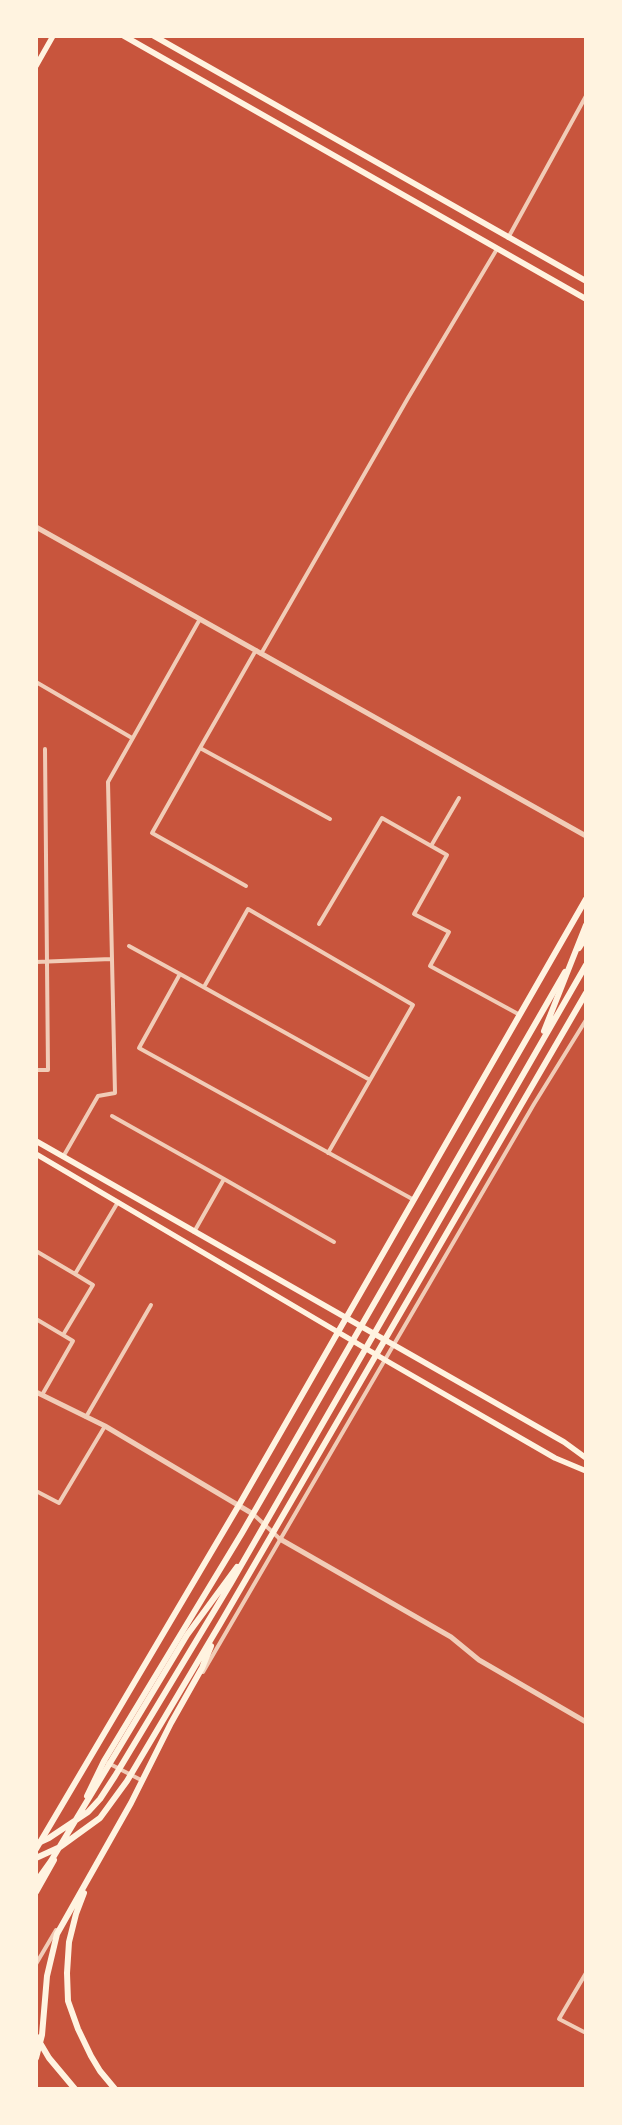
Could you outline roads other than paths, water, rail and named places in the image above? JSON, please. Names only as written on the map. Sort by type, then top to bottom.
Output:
[{"type":"main road","points":[[36,66],[53,36]]},
{"type":"main road","points":[[124,36],[586,299]]},
{"type":"main road","points":[[154,36],[586,281]]},
{"type":"main road","points":[[36,1850],[239,1505],[586,899]]},
{"type":"main road","points":[[536,1051],[586,926]]},
{"type":"main road","points":[[36,1892],[69,1835],[104,1761],[253,1514],[586,937]]},
{"type":"main road","points":[[36,1844],[49,1838],[88,1812],[100,1799],[255,1542],[586,966]]},
{"type":"main road","points":[[36,1858],[60,1847],[82,1832],[100,1818],[114,1800],[220,1624],[586,993]]},
{"type":"main road","points":[[565,1030],[586,1003]]},
{"type":"main road","points":[[36,1142],[345,1319],[394,1344],[564,1442],[586,1458]]},
{"type":"main road","points":[[36,1154],[385,1360],[555,1458],[584,1470]]},
{"type":"main road","points":[[36,1882],[51,1861],[187,1635],[255,1542]]},
{"type":"main road","points":[[36,2058],[42,2035],[47,1976],[53,1950],[64,1920],[131,1803],[171,1723],[202,1668],[220,1624]]},
{"type":"main road","points":[[92,1872],[76,1914],[69,1942],[68,2001],[78,2029],[91,2056],[100,2071],[115,2089]]},
{"type":"main road","points":[[36,2036],[50,2058],[75,2089]]},
{"type":"street","points":[[508,238],[586,96]]},
{"type":"street","points":[[261,654],[408,398],[497,249]]},
{"type":"street","points":[[36,528],[586,836]]},
{"type":"street","points":[[64,1157],[98,1096],[114,1093],[108,782],[200,619]]},
{"type":"street","points":[[246,886],[152,833],[256,650]]},
{"type":"street","points":[[36,682],[132,738]]},
{"type":"street","points":[[200,748],[330,819]]},
{"type":"street","points":[[36,1070],[48,1070],[45,749]]},
{"type":"street","points":[[431,846],[459,798]]},
{"type":"street","points":[[319,924],[382,818],[446,855],[414,914],[449,932],[430,966],[520,1015]]},
{"type":"street","points":[[204,987],[248,909],[413,1005],[328,1152]]},
{"type":"street","points":[[129,946],[370,1080]]},
{"type":"street","points":[[36,962],[111,959]]},
{"type":"street","points":[[180,974],[139,1048],[414,1200]]},
{"type":"street","points":[[36,1964],[280,1539],[586,1020]]},
{"type":"street","points":[[112,1116],[334,1242]]},
{"type":"street","points":[[194,1232],[224,1180]]},
{"type":"street","points":[[75,1274],[118,1202]]},
{"type":"street","points":[[36,1251],[93,1285],[63,1335]]},
{"type":"street","points":[[86,1417],[151,1306]]},
{"type":"street","points":[[36,1319],[73,1341],[39,1394],[105,1426],[239,1505],[253,1514],[280,1539],[451,1638],[479,1660],[586,1722]]},
{"type":"street","points":[[36,1491],[59,1504],[105,1426]]},
{"type":"street","points":[[584,1470],[586,1462]]},
{"type":"street","points":[[104,1761],[141,1780]]},
{"type":"street","points":[[586,1973],[559,2019],[586,2033]]}]
